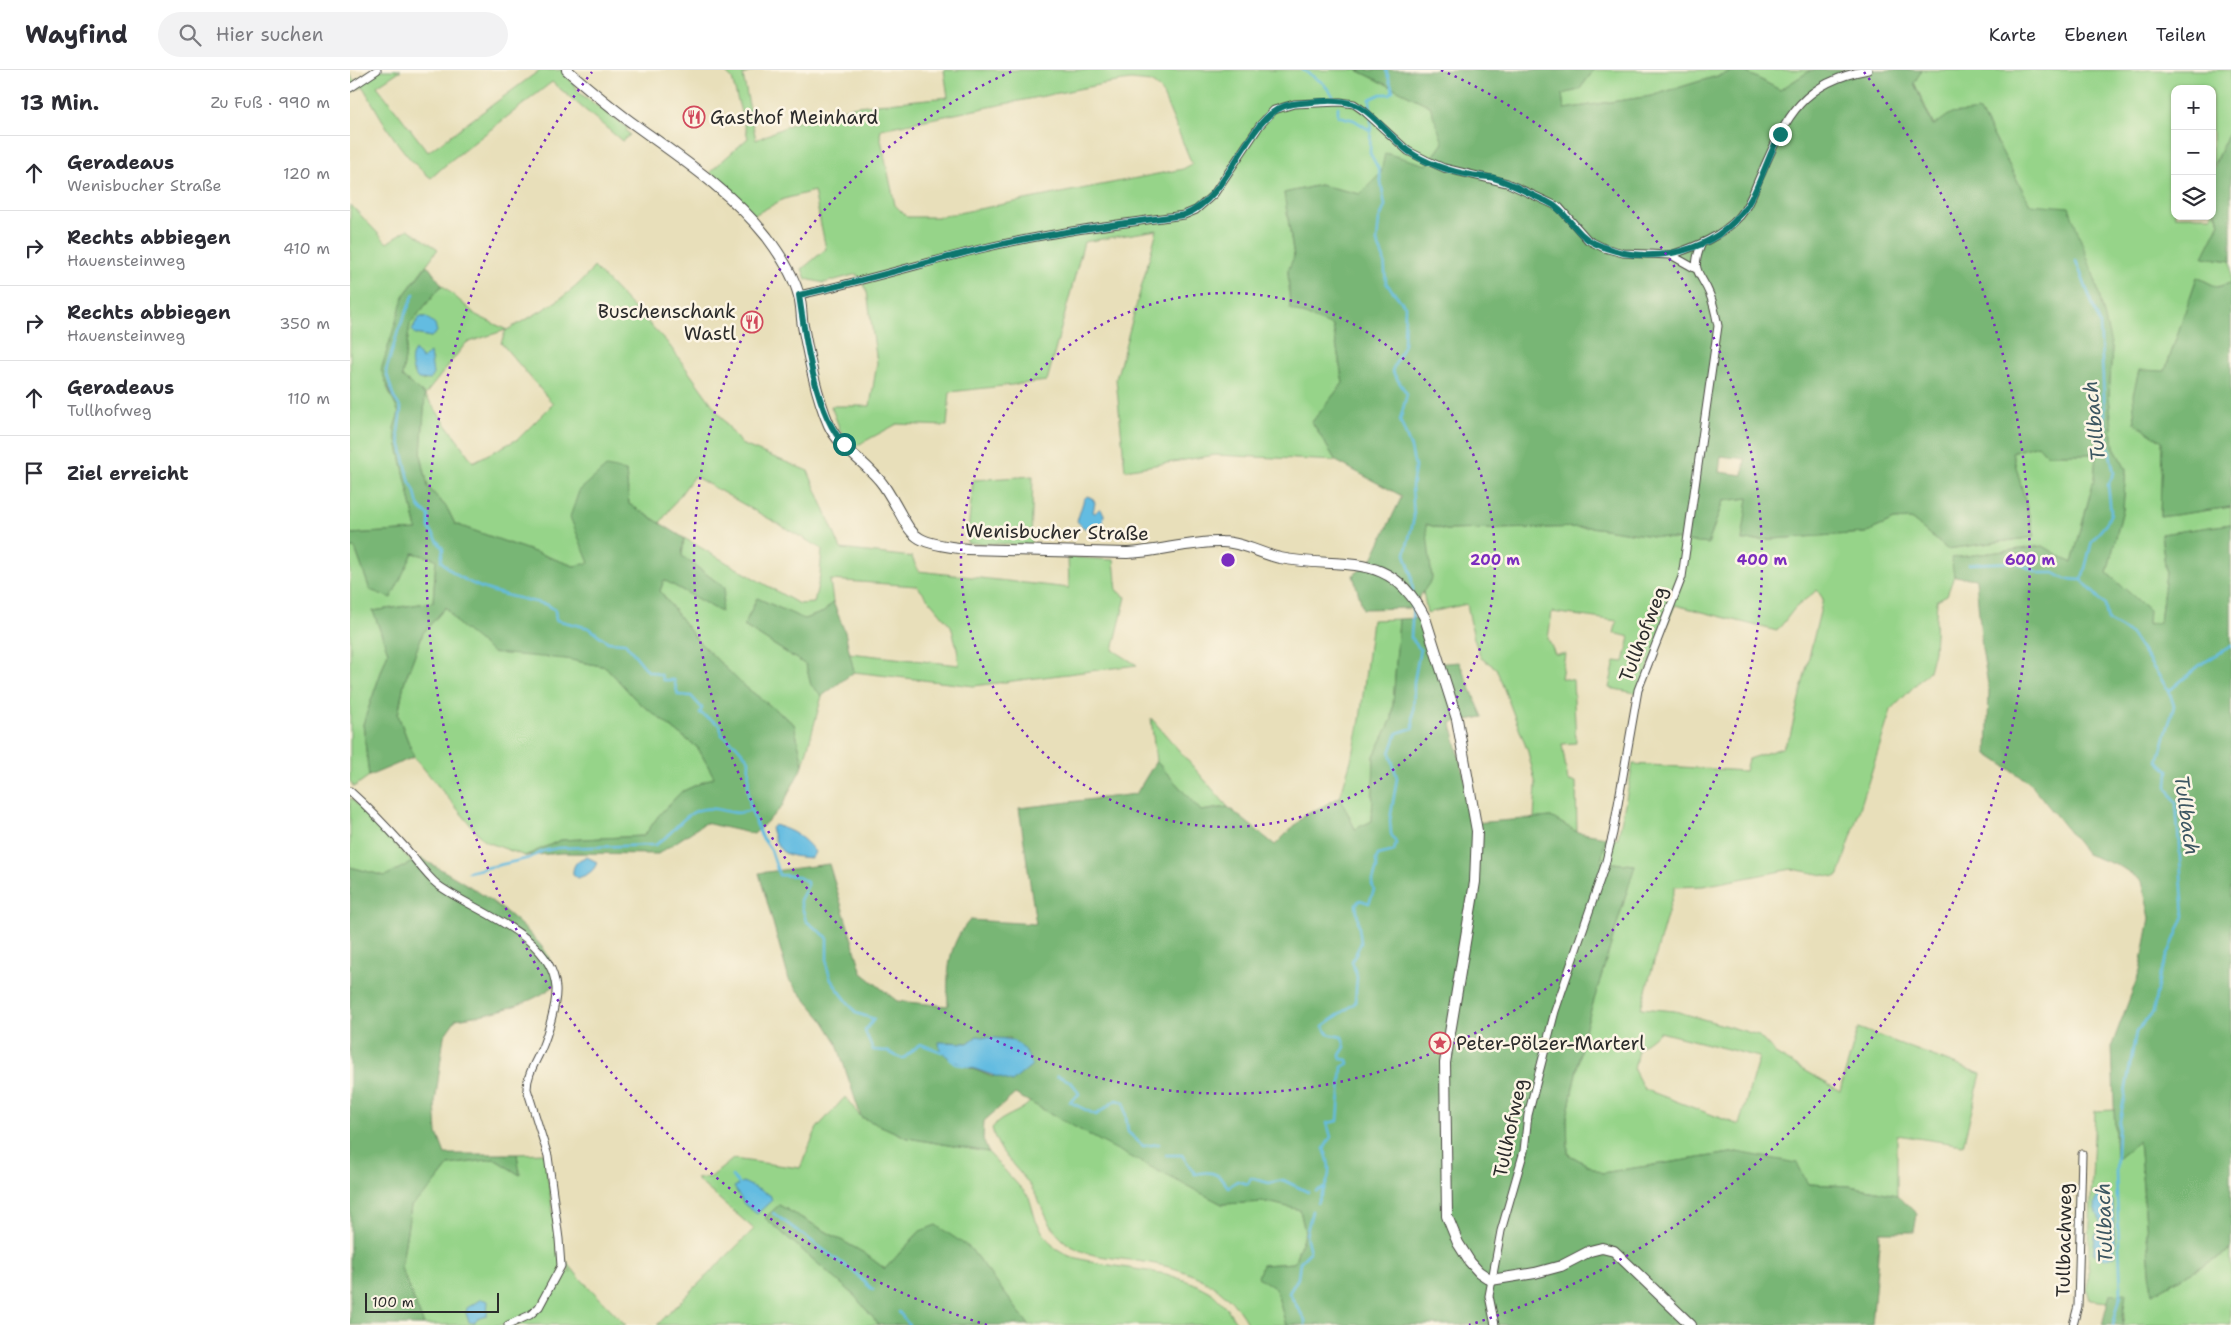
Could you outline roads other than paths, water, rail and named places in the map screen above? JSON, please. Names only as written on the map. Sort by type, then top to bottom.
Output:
[{"type":"street","points":[[350,88],[376,70]]},
{"type":"street","name":"Wenisbucher Straße","points":[[567,70],[592,93],[700,172],[744,212],[779,254],[799,295],[820,399],[830,426],[884,486],[910,531],[918,540],[942,546],[967,549],[1127,553],[1147,552],[1211,542],[1232,542],[1282,558],[1374,567],[1390,575],[1419,606],[1426,618],[1458,719],[1477,831],[1475,882],[1445,1063],[1447,1216],[1458,1243],[1470,1262],[1479,1272],[1491,1280]]},
{"type":"street","points":[[799,295],[862,282],[982,249],[1095,227],[1184,215],[1196,210],[1214,194],[1267,117],[1274,110],[1294,104],[1340,102],[1354,104],[1379,123],[1408,151],[1444,168],[1507,182],[1559,207],[1588,240],[1604,248],[1623,253],[1671,255],[1701,245],[1722,232],[1740,216],[1750,201],[1773,146],[1802,101],[1826,82],[1842,75],[1868,70]]},
{"type":"street","points":[[1671,255],[1696,269],[1697,255],[1701,245]]},
{"type":"street","name":"Tullhofweg","points":[[1495,1325],[1489,1296],[1491,1280],[1501,1231],[1524,1151],[1528,1115],[1555,1011],[1609,849],[1638,690],[1682,578],[1718,326],[1710,294],[1696,269]]},
{"type":"street","points":[[350,791],[383,821],[437,884],[512,928],[534,946],[552,970],[556,991],[554,1004],[542,1048],[527,1081],[527,1089],[548,1156],[561,1266],[539,1307],[530,1315],[508,1325]]},
{"type":"street","name":"Tullbachweg","points":[[2072,1325],[2078,1306],[2082,1154]]},
{"type":"street","points":[[1491,1280],[1535,1273],[1560,1266],[1590,1250],[1602,1248],[1614,1251],[1691,1325]]},
{"type":"water","points":[[419,317],[426,317],[435,324],[437,332],[431,337],[415,334],[412,330]]},
{"type":"water","points":[[415,350],[422,359],[430,353],[433,374],[430,380],[418,379],[414,372],[411,361]]},
{"type":"water","points":[[1087,496],[1092,498],[1095,503],[1093,512],[1095,513],[1100,508],[1104,514],[1103,524],[1092,529],[1083,527],[1077,521],[1084,499]]},
{"type":"water","points":[[774,825],[802,838],[815,852],[812,858],[789,855],[780,849],[771,828]]},
{"type":"water","points":[[587,857],[597,862],[596,865],[590,873],[577,878],[573,875],[574,866],[580,859]]},
{"type":"water","points":[[977,1036],[1011,1040],[1017,1043],[1027,1054],[1032,1065],[1012,1082],[952,1061],[940,1050],[939,1042],[968,1043]]},
{"type":"water","points":[[743,1182],[770,1195],[772,1200],[757,1214],[744,1204],[734,1187]]},
{"type":"water","points":[[2100,1191],[2113,1201],[2115,1256],[2105,1259],[2093,1253],[2095,1236],[2101,1226],[2095,1205]]},
{"type":"water","points":[[481,1299],[488,1301],[487,1316],[478,1319],[474,1323],[469,1322],[466,1313],[467,1308]]},
{"type":"waterway","points":[[1303,70],[1323,83],[1333,96]]},
{"type":"waterway","points":[[1371,115],[1370,99],[1381,94],[1390,94],[1393,91],[1386,70]]},
{"type":"waterway","points":[[1338,107],[1338,116],[1354,120],[1371,131]]},
{"type":"waterway","points":[[1371,120],[1370,153],[1379,170],[1385,206],[1379,220],[1377,242],[1384,259],[1386,283],[1405,306],[1404,344],[1392,371],[1407,394],[1400,420],[1411,448],[1415,467],[1412,486],[1414,518],[1405,554],[1411,573],[1413,592]]},
{"type":"waterway","name":"Tullbach","points":[[2076,261],[2100,324],[2106,435],[2114,473],[2108,485],[2111,513],[2106,524],[2092,541],[2082,580],[2105,605],[2108,621],[2131,634],[2169,691],[2174,706],[2158,761],[2168,770],[2167,787],[2176,803],[2184,916],[2160,974],[2153,1012],[2136,1032],[2118,1132],[2116,1173],[2121,1294],[2113,1325]]},
{"type":"waterway","points":[[414,294],[398,331],[386,371],[394,398],[401,408],[398,433],[410,483],[418,504],[429,515],[429,528],[443,549],[441,561],[452,571],[477,586],[548,605],[555,610],[556,620],[589,628],[608,642],[625,643],[648,671],[661,675],[663,680],[674,680],[678,695],[691,696],[702,708],[700,713],[720,725],[722,735],[736,745],[749,760],[748,792],[751,810],[761,836],[771,850],[779,875],[797,876],[807,882],[807,887],[800,900],[806,921],[827,937],[827,967],[831,980],[856,1013],[874,1019],[865,1031],[873,1050],[886,1051],[903,1059],[920,1044],[942,1052]]},
{"type":"waterway","points":[[1969,564],[2015,562],[2040,573],[2054,573],[2065,579],[2082,580]]},
{"type":"waterway","points":[[1317,1203],[1327,1183],[1329,1170],[1324,1149],[1331,1137],[1327,1123],[1338,1121],[1342,1067],[1349,1063],[1348,1060],[1341,1059],[1340,1055],[1345,1047],[1342,1037],[1328,1034],[1323,1026],[1355,1003],[1357,977],[1352,961],[1361,943],[1356,904],[1360,900],[1369,903],[1374,890],[1372,884],[1378,855],[1394,851],[1396,843],[1391,834],[1390,820],[1397,778],[1390,753],[1397,733],[1413,728],[1414,682],[1420,649],[1411,638],[1413,605]]},
{"type":"waterway","points":[[2169,691],[2200,665],[2231,646]]},
{"type":"waterway","points":[[468,872],[530,858],[543,851],[558,848],[655,845],[684,819],[696,811],[716,809],[739,813],[750,810]]},
{"type":"waterway","points":[[950,1059],[956,1064],[970,1066]]},
{"type":"waterway","points":[[1057,1076],[1070,1082],[1079,1094],[1070,1102],[1096,1115],[1116,1100],[1124,1102],[1128,1132],[1143,1146],[1159,1144]]},
{"type":"waterway","points":[[1166,1155],[1182,1155],[1195,1174],[1206,1172],[1214,1174],[1221,1178],[1228,1187],[1237,1181],[1248,1184],[1251,1178],[1269,1183],[1283,1180],[1308,1192]]},
{"type":"waterway","points":[[732,1176],[740,1185]]},
{"type":"waterway","points":[[1316,1191],[1324,1188]]},
{"type":"waterway","points":[[1305,1325],[1305,1320],[1289,1293],[1298,1278],[1300,1262],[1310,1252],[1306,1235],[1312,1211]]},
{"type":"waterway","points":[[773,1213],[854,1272],[873,1290]]},
{"type":"waterway","points":[[899,1312],[909,1325]]},
{"type":"place","name":"Gasthof Meinhard","points":[[694,117]]},
{"type":"place","name":"Buschenschank Wastl","points":[[752,322]]},
{"type":"place","name":"Peter-Pölzer-Marterl","points":[[1440,1043]]}]
